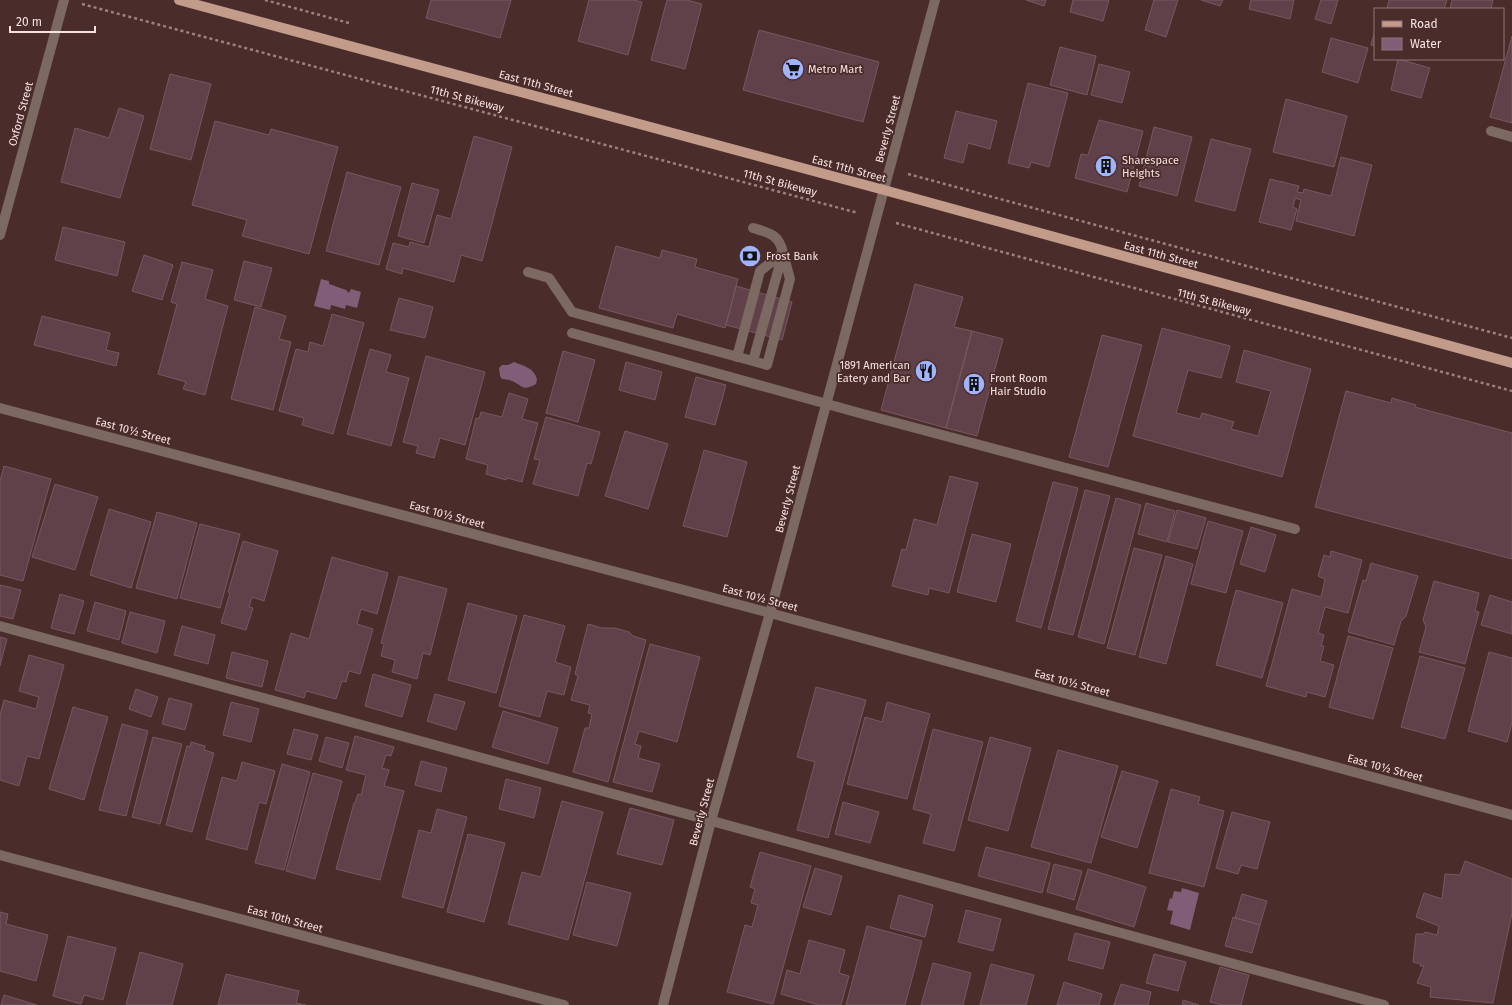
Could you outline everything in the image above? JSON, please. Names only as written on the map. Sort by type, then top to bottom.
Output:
[{"type":"main road","name":"East 11th Street","points":[[178,0],[884,190],[1512,363]]},
{"type":"street","name":"Oxford Street","points":[[0,235],[64,0]]},
{"type":"street","name":"Beverly Street","points":[[664,1005],[712,820],[770,613],[935,0]]},
{"type":"street","points":[[1491,131],[1512,137]]},
{"type":"street","points":[[528,272],[549,278],[572,312],[767,365],[790,279],[780,243],[773,235],[753,228]]},
{"type":"street","points":[[737,357],[760,271],[783,253]]},
{"type":"street","points":[[753,360],[783,253]]},
{"type":"street","points":[[572,333],[1294,529]]},
{"type":"street","name":"East 10½ Street","points":[[0,408],[770,613],[1512,815]]},
{"type":"street","points":[[0,626],[1384,1005]]},
{"type":"street","name":"East 10th Street","points":[[0,855],[564,1005]]},
{"type":"path","name":"11th St Bikeway","points":[[99,9],[831,205]]},
{"type":"path","points":[[925,178],[1512,338]]},
{"type":"path","name":"11th St Bikeway","points":[[912,227],[1512,391]]},
{"type":"water","points":[[321,279],[329,281],[329,284],[346,290],[349,293],[351,289],[361,292],[357,308],[346,305],[345,309],[331,305],[330,310],[314,306]]},
{"type":"water","points":[[514,362],[534,372],[537,379],[536,384],[525,388],[512,381],[502,379],[499,368],[502,365],[508,365]]},
{"type":"water","points":[[1182,888],[1199,893],[1190,930],[1170,924],[1173,911],[1167,910],[1170,898],[1172,899],[1174,891],[1181,892]]},
{"type":"building","points":[[431,0],[511,0],[500,38],[426,18]]},
{"type":"building","points":[[589,0],[634,0],[642,2],[628,55],[578,41]]},
{"type":"building","points":[[667,0],[687,0],[702,4],[685,69],[651,60]]},
{"type":"building","points":[[1026,0],[1046,0],[1044,6]]},
{"type":"building","points":[[1073,0],[1109,0],[1103,21],[1070,12]]},
{"type":"building","points":[[1154,0],[1178,0],[1166,37],[1145,30]]},
{"type":"building","points":[[1201,0],[1223,0],[1220,6]]},
{"type":"building","points":[[1251,0],[1294,0],[1290,19],[1249,9]]},
{"type":"building","points":[[1321,0],[1338,0],[1331,24],[1315,19]]},
{"type":"building","points":[[1389,0],[1447,0],[1444,8],[1387,8]]},
{"type":"building","points":[[1452,0],[1493,0],[1491,8],[1450,8]]},
{"type":"building","points":[[759,30],[879,62],[863,122],[743,90]]},
{"type":"building","points":[[1374,34],[1374,46],[1371,45]]},
{"type":"building","points":[[1512,36],[1512,123],[1490,117]]},
{"type":"building","points":[[1331,38],[1368,48],[1358,83],[1322,72]]},
{"type":"building","points":[[1060,47],[1096,56],[1087,95],[1050,85]]},
{"type":"building","points":[[1398,60],[1430,68],[1421,98],[1391,90]]},
{"type":"building","points":[[1099,64],[1130,72],[1122,103],[1091,95]]},
{"type":"building","points":[[170,74],[211,84],[191,160],[150,149]]},
{"type":"building","points":[[1028,83],[1068,93],[1049,167],[1031,162],[1029,168],[1008,163]]},
{"type":"building","points":[[1286,99],[1347,116],[1334,167],[1273,152]]},
{"type":"building","points":[[119,108],[144,116],[120,198],[61,182],[75,128],[109,138]]},
{"type":"building","points":[[956,111],[997,121],[990,149],[968,143],[963,163],[944,158]]},
{"type":"building","name":"Sharespace Heights","points":[[1099,120],[1143,131],[1127,192],[1075,178],[1081,154],[1088,155]]},
{"type":"building","points":[[215,121],[269,135],[271,129],[338,147],[309,254],[242,236],[247,220],[192,205]]},
{"type":"building","points":[[1154,127],[1192,137],[1177,196],[1139,186]]},
{"type":"building","points":[[474,136],[512,147],[482,261],[461,255],[454,282],[403,268],[402,274],[386,269],[393,243],[409,247],[410,242],[429,247],[437,215],[451,219]]},
{"type":"building","points":[[1211,139],[1251,149],[1235,211],[1195,201]]},
{"type":"building","points":[[1341,157],[1372,165],[1354,236],[1296,221],[1301,200],[1295,198],[1293,207],[1297,209],[1291,230],[1259,222],[1270,179],[1299,186],[1297,192],[1303,193],[1304,189],[1331,196]]},
{"type":"building","points":[[347,172],[401,187],[379,265],[326,251]]},
{"type":"building","points":[[412,183],[439,190],[424,243],[398,236]]},
{"type":"building","points":[[63,227],[125,242],[117,276],[55,260]]},
{"type":"building","points":[[616,246],[660,258],[662,250],[697,259],[695,267],[738,279],[725,328],[677,314],[673,328],[599,308]]},
{"type":"building","points":[[144,255],[173,265],[162,300],[132,291]]},
{"type":"building","points":[[244,261],[272,268],[261,307],[234,300]]},
{"type":"building","points":[[182,262],[213,270],[205,299],[228,306],[205,395],[183,389],[186,382],[158,374],[177,304],[171,302]]},
{"type":"building","name":"1891 American Eatery and Bar","points":[[915,284],[963,297],[954,327],[972,331],[946,428],[881,410]]},
{"type":"building","points":[[736,286],[792,302],[782,340],[726,325]]},
{"type":"building","points":[[399,298],[433,307],[425,338],[390,330]]},
{"type":"building","points":[[255,307],[286,316],[279,339],[291,342],[273,410],[231,399]]},
{"type":"building","points":[[332,314],[364,323],[333,434],[302,425],[304,418],[279,411],[296,349],[308,352],[310,342],[323,346]]},
{"type":"building","points":[[42,316],[110,333],[106,350],[119,353],[116,366],[34,345]]},
{"type":"building","points":[[1162,328],[1230,346],[1221,378],[1188,370],[1176,413],[1200,419],[1202,413],[1234,422],[1231,429],[1258,436],[1271,391],[1236,382],[1244,350],[1311,369],[1282,477],[1133,436]]},
{"type":"building","name":"Front Room Hair Studio","points":[[972,331],[1003,339],[977,436],[946,428]]},
{"type":"building","points":[[1102,335],[1142,345],[1108,467],[1069,457]]},
{"type":"building","points":[[370,349],[391,355],[386,372],[409,378],[391,446],[347,434]]},
{"type":"building","points":[[563,351],[595,360],[578,422],[546,413]]},
{"type":"building","points":[[426,356],[485,372],[465,445],[440,438],[434,458],[416,453],[418,446],[403,442]]},
{"type":"building","points":[[626,362],[662,372],[655,400],[619,390]]},
{"type":"building","points":[[696,377],[726,385],[715,425],[685,417]]},
{"type":"building","points":[[1346,391],[1391,403],[1392,398],[1416,405],[1415,407],[1512,433],[1512,559],[1315,507]]},
{"type":"building","points":[[509,393],[528,399],[522,419],[538,423],[522,482],[507,478],[506,480],[486,474],[488,465],[466,459],[476,418],[479,419],[481,412],[502,417]]},
{"type":"building","points":[[546,417],[600,432],[591,464],[587,463],[578,496],[533,484],[540,460],[534,459]]},
{"type":"building","points":[[625,431],[668,444],[648,509],[605,496]]},
{"type":"building","points":[[704,450],[747,462],[727,537],[683,526]]},
{"type":"building","points":[[4,466],[51,479],[23,581],[0,575],[0,481]]},
{"type":"building","points":[[950,476],[978,483],[949,593],[929,588],[928,595],[892,586],[902,549],[906,550],[914,519],[937,525]]},
{"type":"building","points":[[1053,482],[1078,488],[1041,628],[1016,621]]},
{"type":"building","points":[[55,484],[98,497],[75,570],[32,557]]},
{"type":"building","points":[[1085,490],[1110,496],[1073,635],[1048,629]]},
{"type":"building","points":[[1116,498],[1141,505],[1104,644],[1078,637]]},
{"type":"building","points":[[1146,503],[1175,511],[1167,542],[1138,534]]},
{"type":"building","points":[[109,509],[151,522],[131,588],[90,575]]},
{"type":"building","points":[[1177,510],[1206,518],[1197,549],[1168,542]]},
{"type":"building","points":[[157,512],[197,523],[177,599],[136,588]]},
{"type":"building","points":[[1208,521],[1243,531],[1226,593],[1191,584]]},
{"type":"building","points":[[200,524],[240,534],[220,608],[180,598]]},
{"type":"building","points":[[1251,527],[1276,535],[1265,572],[1240,564]]},
{"type":"building","points":[[972,534],[1011,544],[996,602],[957,592]]},
{"type":"building","points":[[243,541],[278,551],[264,601],[252,597],[249,607],[253,608],[246,630],[221,623],[230,593],[228,592]]},
{"type":"building","points":[[1134,548],[1162,555],[1135,655],[1107,648]]},
{"type":"building","points":[[1331,551],[1362,560],[1348,613],[1325,607],[1318,633],[1324,635],[1321,646],[1324,646],[1320,661],[1334,665],[1325,697],[1307,692],[1306,697],[1266,686],[1292,589],[1321,597],[1325,579],[1318,576],[1324,555],[1330,557]]},
{"type":"building","points":[[1166,556],[1193,564],[1166,664],[1139,657]]},
{"type":"building","points":[[332,557],[388,573],[377,614],[361,609],[357,624],[373,629],[360,674],[349,671],[346,682],[342,681],[336,699],[306,691],[304,698],[275,690],[291,633],[309,639]]},
{"type":"building","points":[[1371,563],[1418,576],[1406,616],[1401,621],[1394,645],[1348,632],[1363,580],[1366,581]]},
{"type":"building","points":[[399,576],[447,589],[430,655],[423,653],[417,679],[392,672],[395,660],[381,656],[384,644],[381,643]]},
{"type":"building","points":[[1434,581],[1479,593],[1475,611],[1479,612],[1465,664],[1419,652],[1426,627],[1423,620]]},
{"type":"building","points":[[0,585],[21,590],[13,619],[0,616]]},
{"type":"building","points":[[1236,590],[1283,603],[1262,678],[1216,665]]},
{"type":"building","points":[[60,594],[84,601],[74,634],[51,628]]},
{"type":"building","points":[[1490,595],[1512,602],[1512,634],[1481,625]]},
{"type":"building","points":[[95,602],[126,611],[119,640],[87,631]]},
{"type":"building","points":[[468,603],[517,616],[496,693],[448,680]]},
{"type":"building","points":[[130,612],[165,621],[157,653],[122,643]]},
{"type":"building","points":[[524,615],[565,626],[555,662],[571,667],[564,695],[547,691],[540,717],[499,706]]},
{"type":"building","points":[[588,624],[602,628],[615,628],[629,632],[633,636],[646,640],[608,782],[573,772],[585,728],[589,728],[592,714],[588,713],[590,705],[571,700],[578,676],[575,674]]},
{"type":"building","points":[[182,626],[215,635],[208,664],[174,655]]},
{"type":"building","points":[[1348,636],[1393,648],[1373,719],[1329,707]]},
{"type":"building","points":[[0,637],[7,639],[0,666]]},
{"type":"building","points":[[650,644],[700,657],[677,742],[639,731],[635,744],[641,746],[638,758],[660,764],[652,792],[613,782]]},
{"type":"building","points":[[232,652],[268,661],[262,687],[226,678]]},
{"type":"building","points":[[1489,652],[1512,658],[1512,723],[1507,742],[1468,731]]},
{"type":"building","points":[[29,655],[64,665],[39,759],[27,756],[19,786],[0,780],[0,715],[4,700],[36,709],[39,697],[19,691]]},
{"type":"building","points":[[1420,656],[1465,668],[1445,739],[1401,727]]},
{"type":"building","points":[[373,674],[411,685],[402,717],[365,706]]},
{"type":"building","points":[[816,687],[866,700],[828,838],[797,830],[815,762],[797,757]]},
{"type":"building","points":[[136,689],[158,697],[151,717],[129,709]]},
{"type":"building","points":[[435,694],[465,702],[456,730],[427,721]]},
{"type":"building","points":[[169,698],[192,704],[185,730],[162,724]]},
{"type":"building","points":[[231,702],[259,709],[251,742],[223,735]]},
{"type":"building","points":[[887,702],[930,714],[907,799],[847,784],[865,717],[882,722]]},
{"type":"building","points":[[73,707],[108,717],[84,800],[49,789]]},
{"type":"building","points":[[503,711],[558,728],[548,764],[492,747]]},
{"type":"building","points":[[122,724],[148,731],[126,816],[99,810]]},
{"type":"building","points":[[294,729],[318,735],[311,760],[287,754]]},
{"type":"building","points":[[933,729],[983,742],[954,851],[923,843],[931,814],[913,809]]},
{"type":"building","points":[[355,736],[394,747],[391,756],[386,755],[382,768],[389,770],[384,786],[404,791],[380,880],[336,869],[354,803],[358,794],[361,795],[366,775],[346,770]]},
{"type":"building","points":[[153,737],[182,744],[160,824],[132,817]]},
{"type":"building","points":[[326,737],[349,743],[342,768],[319,761]]},
{"type":"building","points":[[990,737],[1031,748],[1008,831],[968,820]]},
{"type":"building","points":[[191,742],[205,746],[204,750],[214,753],[192,832],[166,825],[187,746],[190,747]]},
{"type":"building","points":[[1058,750],[1118,766],[1091,863],[1031,847]]},
{"type":"building","points":[[421,761],[447,768],[441,792],[415,785]]},
{"type":"building","points":[[242,762],[275,771],[266,804],[259,802],[247,850],[206,839],[222,777],[237,781]]},
{"type":"building","points":[[282,764],[310,772],[284,870],[255,863]]},
{"type":"building","points":[[1122,771],[1158,781],[1137,848],[1101,837]]},
{"type":"building","points":[[313,773],[342,781],[315,879],[286,871]]},
{"type":"building","points":[[506,779],[541,788],[534,818],[499,809]]},
{"type":"building","points":[[1171,789],[1200,797],[1198,804],[1224,811],[1204,887],[1149,873]]},
{"type":"building","points":[[562,801],[603,812],[568,940],[508,924],[522,872],[541,877]]},
{"type":"building","points":[[843,802],[879,812],[870,843],[835,834]]},
{"type":"building","points":[[630,808],[674,820],[662,865],[617,854]]},
{"type":"building","points":[[437,809],[467,817],[443,908],[402,897],[419,830],[431,833]]},
{"type":"building","points":[[1232,812],[1270,822],[1257,869],[1241,865],[1238,874],[1216,868]]},
{"type":"building","points":[[468,834],[505,843],[484,922],[447,912]]},
{"type":"building","points":[[986,847],[1050,863],[1042,893],[978,876]]},
{"type":"building","points":[[760,852],[811,866],[773,1004],[727,992],[745,925],[752,927],[758,905],[751,903],[755,889],[750,887]]},
{"type":"building","points":[[1465,861],[1512,879],[1512,913],[1493,1003],[1430,997],[1431,987],[1417,983],[1424,966],[1420,966],[1421,964],[1413,962],[1416,934],[1424,934],[1425,932],[1437,935],[1439,926],[1416,917],[1424,893],[1442,899],[1445,874],[1460,875]]},
{"type":"building","points":[[1054,864],[1082,871],[1074,900],[1047,892]]},
{"type":"building","points":[[815,868],[842,876],[831,915],[803,907]]},
{"type":"building","points":[[1088,869],[1146,887],[1134,927],[1076,909]]},
{"type":"building","points":[[587,882],[631,893],[617,946],[573,935]]},
{"type":"building","points":[[1242,894],[1267,901],[1260,925],[1235,918]]},
{"type":"building","points":[[899,895],[933,905],[925,937],[890,928]]},
{"type":"building","points":[[966,910],[1001,919],[993,951],[958,942]]},
{"type":"building","points":[[0,912],[8,914],[6,924],[48,935],[36,981],[0,971]]},
{"type":"building","points":[[1233,917],[1260,925],[1252,953],[1225,946]]},
{"type":"building","points":[[867,926],[922,941],[905,1005],[846,1005]]},
{"type":"building","points":[[1075,933],[1110,942],[1103,969],[1068,960]]},
{"type":"building","points":[[68,936],[116,948],[103,1000],[84,995],[81,1004],[53,996]]},
{"type":"building","points":[[809,940],[845,950],[839,973],[849,976],[841,1005],[819,1005],[781,994],[787,970],[800,974]]},
{"type":"building","points":[[140,952],[183,964],[172,1005],[126,1005]]},
{"type":"building","points":[[1154,954],[1186,962],[1178,991],[1146,983]]},
{"type":"building","points":[[933,963],[971,973],[963,1005],[921,1005]]},
{"type":"building","points":[[991,964],[1034,975],[1026,1005],[980,1005]]},
{"type":"building","points":[[1220,967],[1249,975],[1241,1005],[1223,1005],[1210,1002]]},
{"type":"building","points":[[226,974],[299,991],[296,1003],[306,1005],[218,1005]]},
{"type":"building","points":[[1064,982],[1102,994],[1099,1005],[1057,1005]]},
{"type":"building","points":[[1121,984],[1151,992],[1148,1005],[1114,1005]]},
{"type":"building","points":[[4,995],[37,1005],[1,1005]]},
{"type":"building","points":[[1183,1000],[1199,1005],[1182,1005]]},
{"type":"place","name":"Metro Mart","points":[[793,69]]},
{"type":"place","name":"Sharespace Heights","points":[[1106,166]]},
{"type":"place","name":"Frost Bank","points":[[750,256]]},
{"type":"place","name":"1891 American Eatery and Bar","points":[[926,371]]},
{"type":"place","name":"Front Room Hair Studio","points":[[974,384]]}]
